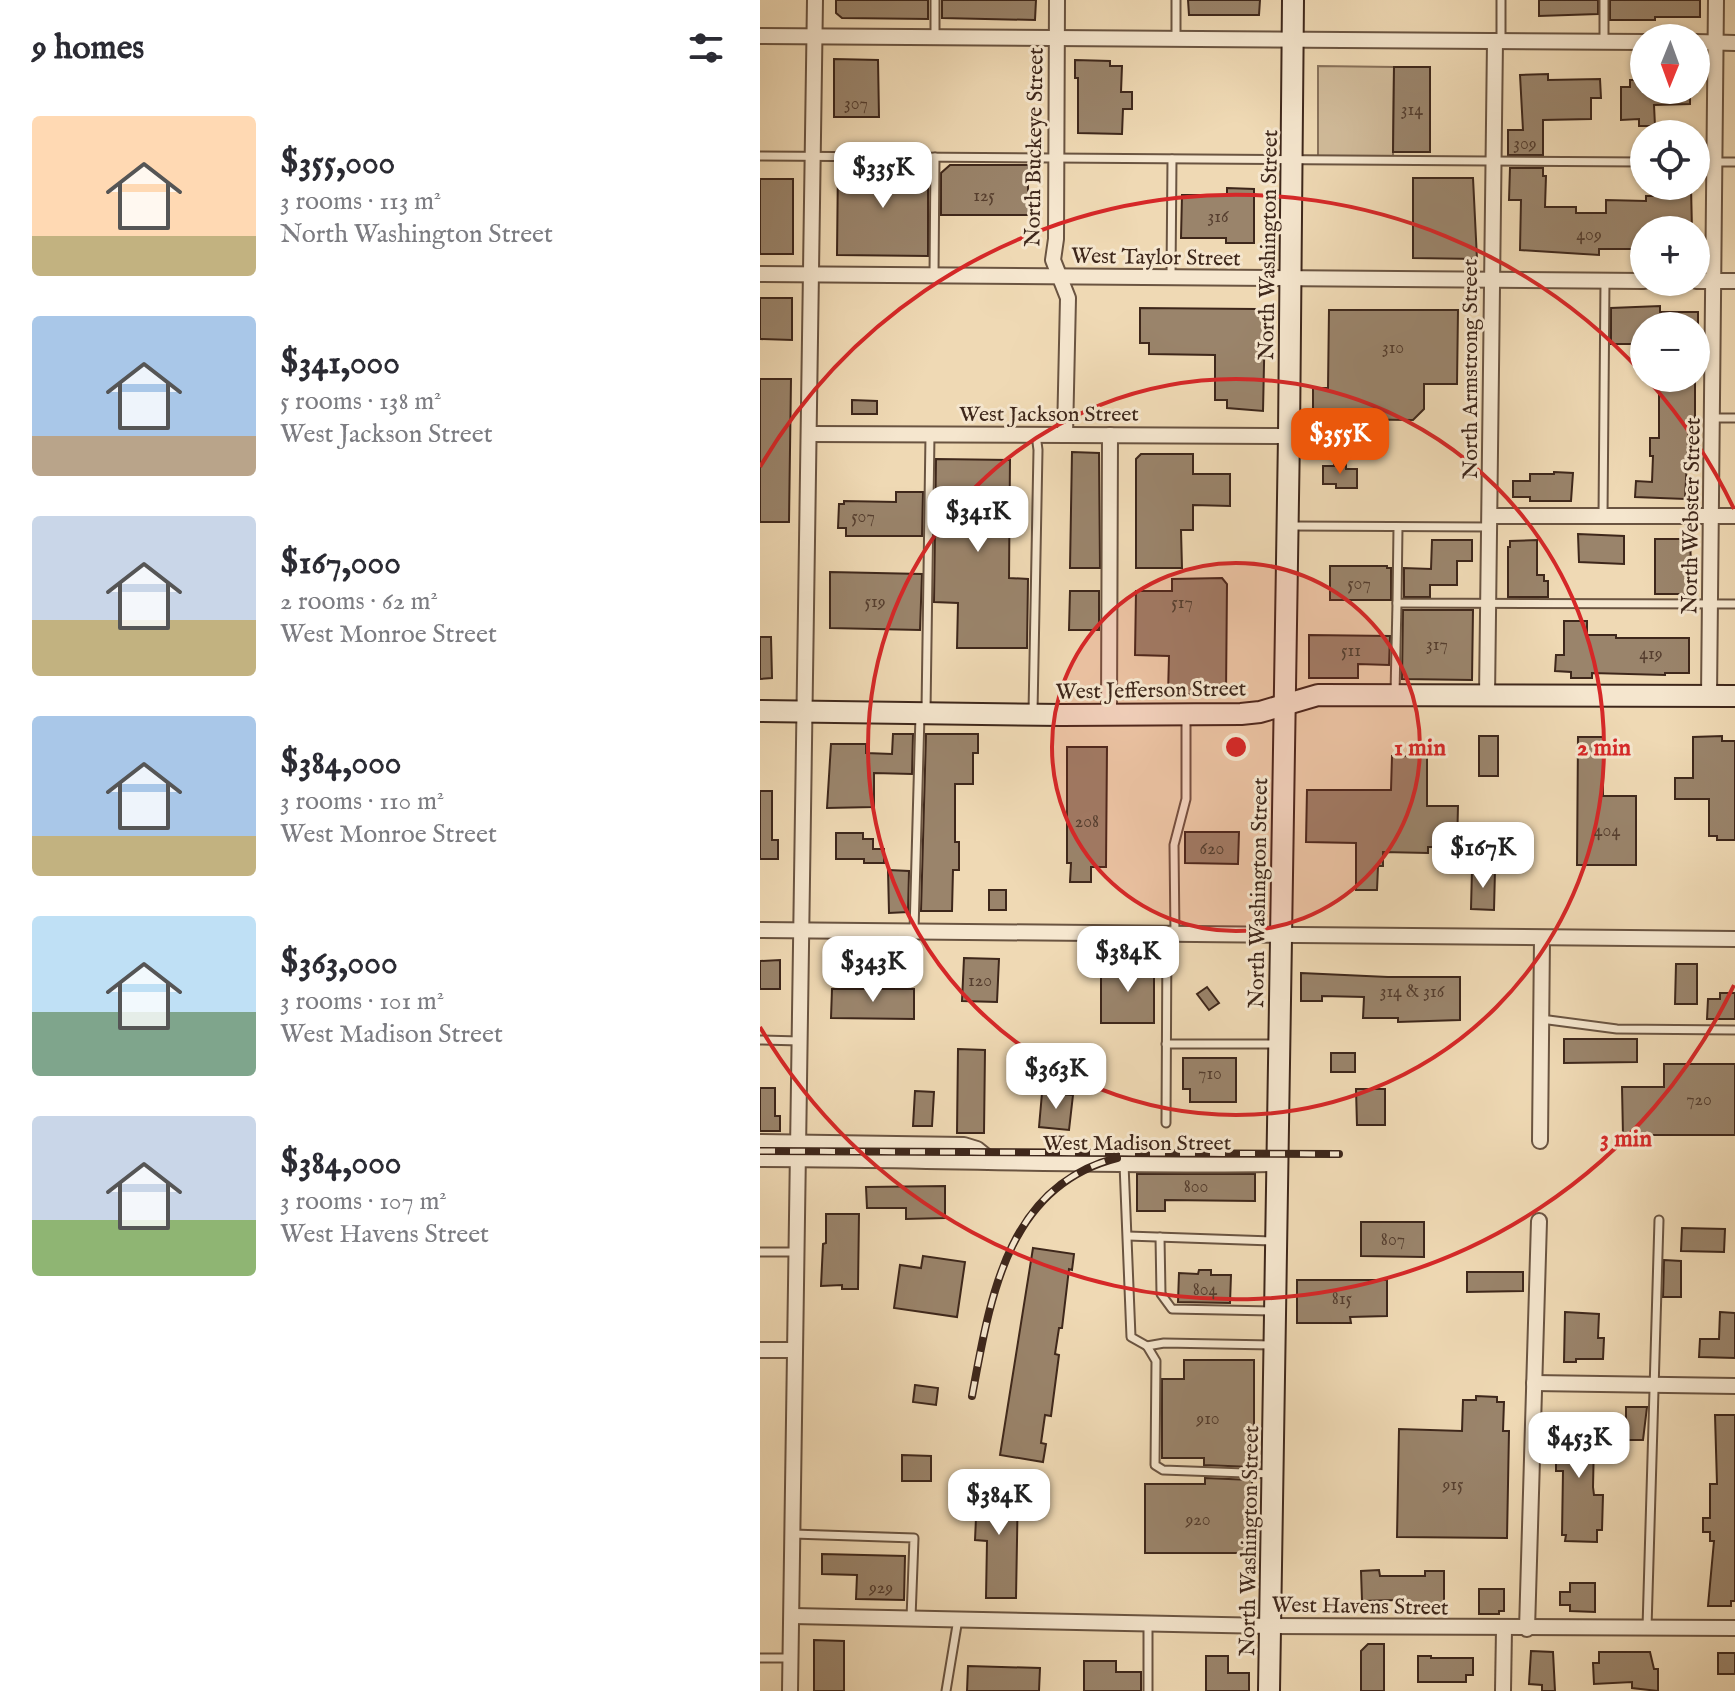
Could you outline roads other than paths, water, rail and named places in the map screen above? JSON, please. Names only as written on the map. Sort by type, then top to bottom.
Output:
[{"type":"main road","name":"North Washington Street","points":[[1269,1691],[1293,0]]},
{"type":"main road","name":"West Jefferson Street","points":[[760,711],[1186,715],[1250,713],[1318,695],[1735,696]]},
{"type":"street","points":[[790,1691],[815,0]]},
{"type":"street","name":"North Buckeye Street","points":[[1057,0],[1056,239],[1053,260],[1068,298],[1065,435]]},
{"type":"street","name":"North Webster Street","points":[[1709,697],[1716,0]]},
{"type":"street","points":[[760,36],[1630,42]]},
{"type":"street","name":"North Armstrong Street","points":[[1487,697],[1492,160],[1498,41]]},
{"type":"street","points":[[1710,43],[1735,43]]},
{"type":"street","name":"West Taylor Street","points":[[760,274],[1630,281]]},
{"type":"street","points":[[1710,281],[1735,281]]},
{"type":"street","name":"West Jackson Street","points":[[810,434],[1289,436]]},
{"type":"street","points":[[1109,715],[1110,435]]},
{"type":"street","points":[[1490,521],[1603,516],[1735,516]]},
{"type":"street","points":[[760,930],[1735,939]]},
{"type":"street","points":[[1540,1141],[1542,938]]},
{"type":"street","name":"West Madison Street","points":[[760,1142],[964,1145],[973,1147],[993,1162]]},
{"type":"street","name":"West Madison Street","points":[[760,1159],[1277,1164]]},
{"type":"street","points":[[1527,1629],[1539,1221]]},
{"type":"street","points":[[760,1350],[795,1350]]},
{"type":"street","points":[[1534,1383],[1735,1386]]},
{"type":"street","name":"West Havens Street","points":[[793,1616],[1504,1629],[1735,1628]]},
{"type":"street","points":[[1503,1691],[1504,1629]]},
{"type":"lane","points":[[935,0],[935,37]]},
{"type":"lane","points":[[1176,0],[1176,39]]},
{"type":"lane","points":[[1498,41],[1501,0]]},
{"type":"lane","points":[[1604,0],[1604,42]]},
{"type":"lane","points":[[760,156],[1630,162]]},
{"type":"lane","points":[[934,275],[935,157]]},
{"type":"lane","points":[[1171,278],[1172,159]]},
{"type":"lane","points":[[1710,163],[1735,162]]},
{"type":"lane","points":[[1603,516],[1605,281]]},
{"type":"lane","points":[[1713,418],[1735,418]]},
{"type":"lane","points":[[914,931],[930,434]]},
{"type":"lane","points":[[1033,714],[1037,578],[1036,434]]},
{"type":"lane","points":[[1287,526],[1398,527],[1490,521]]},
{"type":"lane","points":[[1395,696],[1398,527]]},
{"type":"lane","points":[[1397,603],[1735,604]]},
{"type":"lane","points":[[1166,1123],[1174,845],[1186,799],[1186,715]]},
{"type":"lane","points":[[1541,1019],[1617,1029],[1735,1030]]},
{"type":"lane","points":[[760,1040],[800,1041]]},
{"type":"lane","points":[[1166,1044],[1279,1044]]},
{"type":"lane","points":[[1124,1164],[1131,1337],[1147,1346],[1156,1361],[1155,1465],[1163,1470],[1274,1474]]},
{"type":"lane","points":[[1647,1628],[1659,1220]]},
{"type":"lane","points":[[1128,1236],[1277,1241]]},
{"type":"lane","points":[[1160,1237],[1161,1294],[1172,1309],[1275,1311]]},
{"type":"lane","points":[[760,1252],[797,1252]]},
{"type":"lane","points":[[1147,1346],[1164,1343],[1274,1345]]},
{"type":"lane","points":[[793,1534],[914,1538],[911,1618]]},
{"type":"lane","points":[[946,1691],[958,1619]]},
{"type":"lane","points":[[1148,1624],[1148,1691]]},
{"type":"lane","points":[[760,1658],[791,1658]]},
{"type":"railway","points":[[760,1151],[1339,1154]]},
{"type":"railway","points":[[972,1396],[997,1286],[1027,1220],[1050,1194],[1080,1172],[1117,1158]]}]
